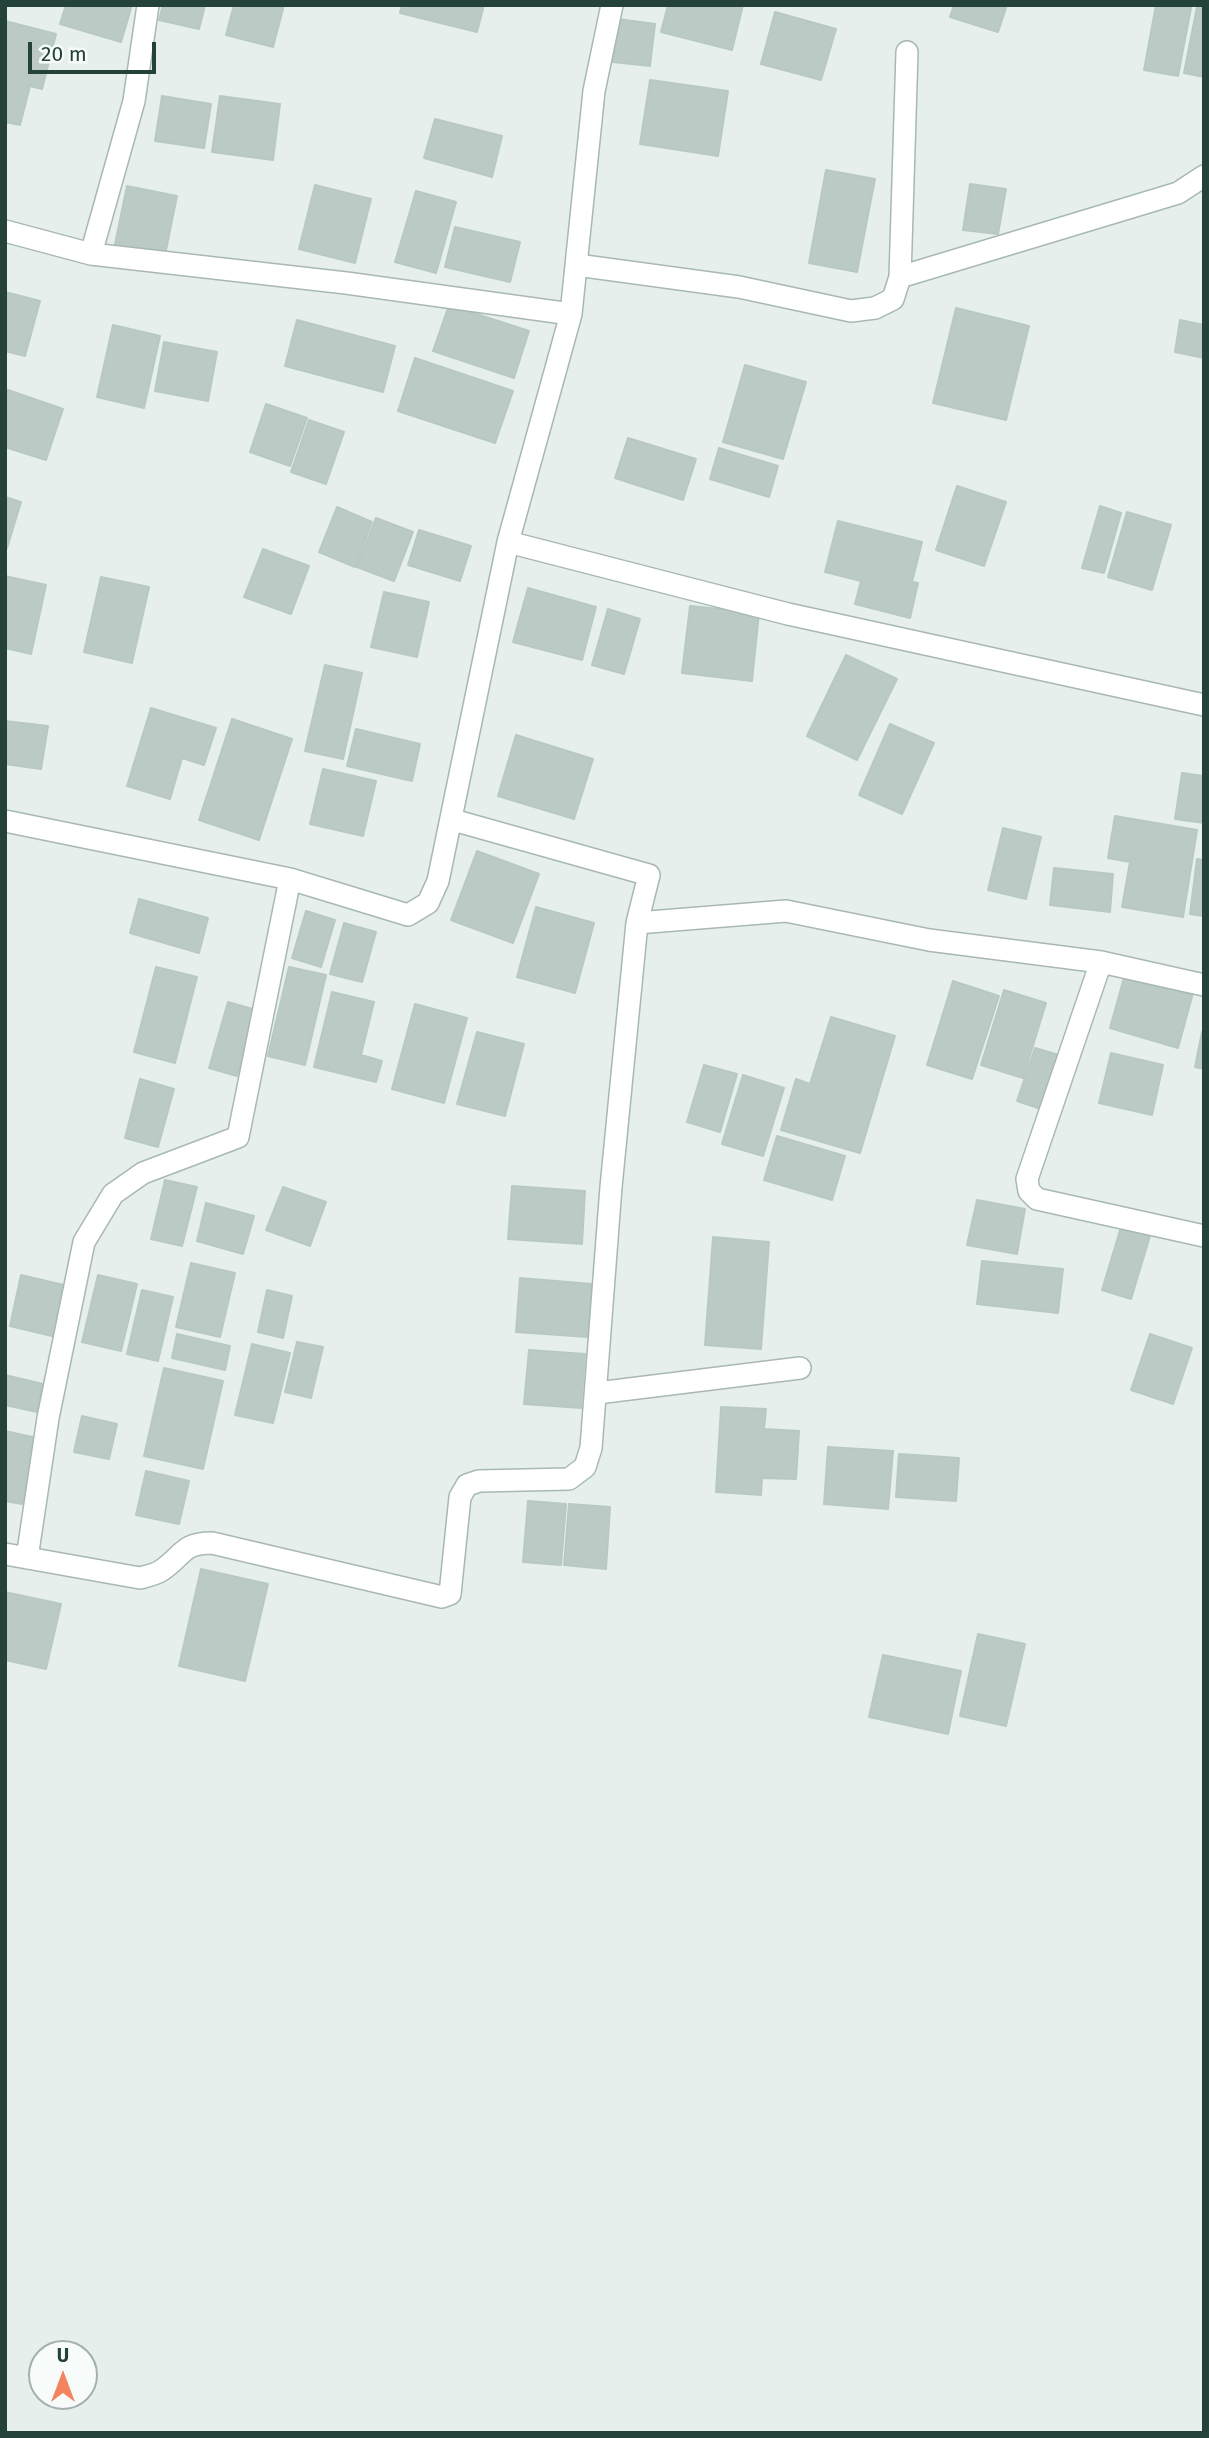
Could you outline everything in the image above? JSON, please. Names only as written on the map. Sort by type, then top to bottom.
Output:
[{"type":"street","points":[[91,254],[134,101],[148,5]]},
{"type":"street","points":[[5,821],[290,879],[408,915],[428,902],[438,881],[453,820],[508,542],[571,314],[594,91],[612,5]]},
{"type":"street","points":[[577,265],[739,287],[851,311],[875,308],[893,299],[900,277],[908,52]]},
{"type":"street","points":[[900,277],[1178,193],[1204,176]]},
{"type":"street","points":[[5,232],[91,254],[346,283],[571,314]]},
{"type":"street","points":[[508,542],[788,614],[1204,705]]},
{"type":"street","points":[[5,1554],[140,1578],[161,1571],[184,1548],[198,1543],[212,1543],[442,1597],[450,1594],[460,1497],[467,1485],[479,1481],[569,1479],[585,1467],[591,1448],[597,1393],[611,1187],[637,923],[649,875],[453,820]]},
{"type":"street","points":[[27,1558],[48,1418],[84,1242],[113,1194],[143,1173],[238,1137],[290,879]]},
{"type":"street","points":[[637,923],[786,911],[929,940],[1101,962],[1204,985]]},
{"type":"street","points":[[1101,962],[1027,1179],[1029,1191],[1037,1199],[1204,1236]]},
{"type":"street","points":[[597,1393],[800,1368]]},
{"type":"building","points":[[66,5],[132,5],[121,42],[60,24]]},
{"type":"building","points":[[163,5],[205,5],[199,29],[159,20]]},
{"type":"building","points":[[234,5],[284,5],[273,47],[226,35]]},
{"type":"building","points":[[402,5],[484,5],[477,32],[400,13]]},
{"type":"building","points":[[668,5],[743,5],[732,50],[661,32]]},
{"type":"building","points":[[954,5],[1007,5],[998,32],[950,17]]},
{"type":"building","points":[[1156,5],[1191,8],[1178,76],[1144,70]]},
{"type":"building","points":[[1197,7],[1204,8],[1204,77],[1184,73]]},
{"type":"building","points":[[775,12],[836,29],[821,80],[761,64]]},
{"type":"building","points":[[618,19],[655,24],[650,66],[613,62]]},
{"type":"building","points":[[5,21],[56,34],[42,89],[30,86],[20,125],[5,122]]},
{"type":"building","points":[[650,80],[728,91],[718,156],[640,144]]},
{"type":"building","points":[[162,96],[211,104],[204,148],[155,141]]},
{"type":"building","points":[[220,96],[280,104],[273,160],[212,152]]},
{"type":"building","points":[[435,119],[502,136],[492,177],[424,158]]},
{"type":"building","points":[[826,170],[875,179],[857,272],[809,263]]},
{"type":"building","points":[[970,184],[1006,189],[998,234],[963,230]]},
{"type":"building","points":[[315,185],[371,199],[355,263],[299,249]]},
{"type":"building","points":[[127,186],[177,196],[164,260],[114,249]]},
{"type":"building","points":[[416,191],[456,202],[436,273],[395,262]]},
{"type":"building","points":[[455,227],[520,242],[510,282],[445,267]]},
{"type":"building","points":[[5,292],[40,301],[25,356],[5,351]]},
{"type":"building","points":[[449,305],[529,331],[514,378],[433,351]]},
{"type":"building","points":[[956,308],[1029,326],[1006,420],[933,403]]},
{"type":"building","points":[[297,320],[395,346],[383,392],[285,366]]},
{"type":"building","points":[[1180,320],[1204,325],[1204,358],[1175,352]]},
{"type":"building","points":[[113,325],[160,336],[144,408],[97,397]]},
{"type":"building","points":[[164,342],[217,352],[208,401],[155,391]]},
{"type":"building","points":[[415,358],[513,391],[495,443],[398,411]]},
{"type":"building","points":[[745,365],[806,382],[783,459],[723,442]]},
{"type":"building","points":[[5,389],[63,409],[46,460],[5,447]]},
{"type":"building","points":[[266,404],[307,418],[290,466],[250,452]]},
{"type":"building","points":[[309,420],[344,432],[326,484],[291,472]]},
{"type":"building","points":[[628,438],[696,459],[683,500],[615,478]]},
{"type":"building","points":[[719,448],[778,466],[769,497],[710,479]]},
{"type":"building","points":[[957,486],[1006,502],[984,566],[936,550]]},
{"type":"building","points":[[5,497],[21,502],[7,548],[5,547]]},
{"type":"building","points":[[1100,506],[1121,513],[1104,573],[1082,568]]},
{"type":"building","points":[[337,507],[372,522],[355,567],[319,552]]},
{"type":"building","points":[[1127,512],[1171,525],[1152,590],[1108,577]]},
{"type":"building","points":[[376,518],[413,532],[394,581],[357,567]]},
{"type":"building","points":[[838,521],[922,542],[912,582],[918,583],[910,618],[855,604],[861,581],[825,572]]},
{"type":"building","points":[[419,530],[471,546],[460,581],[408,565]]},
{"type":"building","points":[[263,549],[309,566],[291,614],[244,597]]},
{"type":"building","points":[[5,576],[46,585],[31,654],[5,648]]},
{"type":"building","points":[[101,577],[149,587],[132,663],[84,652]]},
{"type":"building","points":[[528,588],[596,607],[582,660],[513,642]]},
{"type":"building","points":[[384,592],[429,602],[417,657],[371,647]]},
{"type":"building","points":[[690,606],[759,613],[752,681],[682,673]]},
{"type":"building","points":[[608,609],[640,619],[624,674],[592,665]]},
{"type":"building","points":[[846,655],[897,679],[857,760],[807,736]]},
{"type":"building","points":[[325,665],[362,673],[343,759],[305,751]]},
{"type":"building","points":[[151,708],[216,728],[204,765],[182,758],[170,799],[127,786]]},
{"type":"building","points":[[232,719],[292,739],[259,840],[199,820]]},
{"type":"building","points":[[5,721],[48,726],[41,769],[5,764]]},
{"type":"building","points":[[890,724],[934,743],[902,814],[859,795]]},
{"type":"building","points":[[356,729],[420,744],[412,781],[347,766]]},
{"type":"building","points":[[516,735],[593,759],[574,819],[498,796]]},
{"type":"building","points":[[323,769],[376,781],[363,836],[310,824]]},
{"type":"building","points":[[1182,773],[1204,776],[1204,823],[1175,819]]},
{"type":"building","points":[[1115,816],[1197,830],[1183,917],[1122,907],[1130,862],[1108,858]]},
{"type":"building","points":[[1003,828],[1041,837],[1026,899],[988,890]]},
{"type":"building","points":[[477,851],[539,874],[513,943],[451,920]]},
{"type":"building","points":[[1197,859],[1204,860],[1204,916],[1190,914]]},
{"type":"building","points":[[1054,868],[1113,874],[1110,912],[1050,905]]},
{"type":"building","points":[[139,899],[208,918],[199,953],[130,933]]},
{"type":"building","points":[[536,907],[594,923],[575,993],[517,977]]},
{"type":"building","points":[[306,911],[335,920],[321,967],[292,958]]},
{"type":"building","points":[[344,923],[376,932],[362,982],[330,974]]},
{"type":"building","points":[[156,967],[197,977],[175,1063],[134,1052]]},
{"type":"building","points":[[289,967],[326,975],[305,1065],[268,1056]]},
{"type":"building","points":[[1125,974],[1193,993],[1178,1048],[1110,1028]]},
{"type":"building","points":[[953,981],[999,996],[972,1079],[927,1065]]},
{"type":"building","points":[[1004,990],[1046,1003],[1023,1078],[981,1065]]},
{"type":"building","points":[[332,992],[374,1002],[361,1055],[382,1061],[376,1082],[314,1067]]},
{"type":"building","points":[[228,1002],[256,1010],[237,1076],[209,1068]]},
{"type":"building","points":[[415,1004],[467,1018],[444,1103],[392,1089]]},
{"type":"building","points":[[831,1017],[895,1036],[860,1153],[781,1130],[796,1079],[810,1084]]},
{"type":"building","points":[[477,1032],[524,1044],[505,1116],[457,1104]]},
{"type":"building","points":[[1202,1032],[1204,1033],[1204,1069],[1195,1067]]},
{"type":"building","points":[[1035,1048],[1059,1055],[1041,1109],[1017,1101]]},
{"type":"building","points":[[1111,1053],[1163,1065],[1152,1115],[1099,1103]]},
{"type":"building","points":[[704,1065],[737,1074],[720,1132],[687,1122]]},
{"type":"building","points":[[743,1075],[784,1088],[763,1156],[722,1144]]},
{"type":"building","points":[[140,1079],[174,1089],[158,1147],[125,1138]]},
{"type":"building","points":[[777,1136],[845,1156],[832,1200],[764,1180]]},
{"type":"building","points":[[165,1180],[197,1187],[182,1246],[151,1239]]},
{"type":"building","points":[[512,1186],[585,1191],[582,1244],[508,1239]]},
{"type":"building","points":[[283,1187],[326,1202],[310,1246],[266,1230]]},
{"type":"building","points":[[977,1200],[1025,1209],[1017,1254],[967,1245]]},
{"type":"building","points":[[206,1203],[254,1216],[243,1254],[197,1241]]},
{"type":"building","points":[[1121,1227],[1150,1236],[1131,1299],[1102,1290]]},
{"type":"building","points":[[713,1237],[769,1242],[761,1349],[705,1345]]},
{"type":"building","points":[[982,1261],[1063,1269],[1058,1313],[977,1304]]},
{"type":"building","points":[[191,1263],[235,1273],[220,1337],[176,1327]]},
{"type":"building","points":[[21,1275],[68,1286],[56,1337],[10,1326]]},
{"type":"building","points":[[98,1275],[137,1284],[121,1351],[82,1342]]},
{"type":"building","points":[[520,1278],[592,1284],[588,1337],[516,1332]]},
{"type":"building","points":[[142,1290],[173,1297],[158,1361],[127,1354]]},
{"type":"building","points":[[267,1290],[292,1296],[283,1338],[258,1332]]},
{"type":"building","points":[[177,1334],[230,1346],[225,1370],[172,1358]]},
{"type":"building","points":[[1150,1334],[1192,1348],[1173,1404],[1131,1390]]},
{"type":"building","points":[[297,1342],[323,1347],[311,1398],[285,1392]]},
{"type":"building","points":[[252,1344],[290,1353],[273,1423],[235,1415]]},
{"type":"building","points":[[529,1350],[585,1354],[581,1408],[524,1404]]},
{"type":"building","points":[[164,1368],[223,1381],[203,1469],[144,1456]]},
{"type":"building","points":[[5,1375],[43,1384],[37,1412],[5,1405]]},
{"type":"building","points":[[721,1407],[766,1409],[764,1429],[799,1431],[796,1479],[762,1478],[761,1495],[716,1492]]},
{"type":"building","points":[[82,1416],[117,1424],[109,1459],[74,1452]]},
{"type":"building","points":[[5,1431],[37,1438],[22,1504],[5,1501]]},
{"type":"building","points":[[828,1447],[893,1451],[888,1509],[824,1504]]},
{"type":"building","points":[[899,1454],[959,1458],[956,1501],[896,1497]]},
{"type":"building","points":[[146,1471],[189,1481],[179,1524],[136,1515]]},
{"type":"building","points":[[528,1501],[566,1504],[561,1565],[523,1562]]},
{"type":"building","points":[[569,1504],[610,1507],[606,1569],[564,1565]]},
{"type":"building","points":[[201,1569],[268,1584],[245,1681],[179,1666]]},
{"type":"building","points":[[5,1592],[61,1604],[46,1669],[5,1660]]},
{"type":"building","points":[[978,1634],[1025,1644],[1006,1726],[960,1716]]},
{"type":"building","points":[[883,1655],[961,1671],[948,1734],[869,1717]]}]
